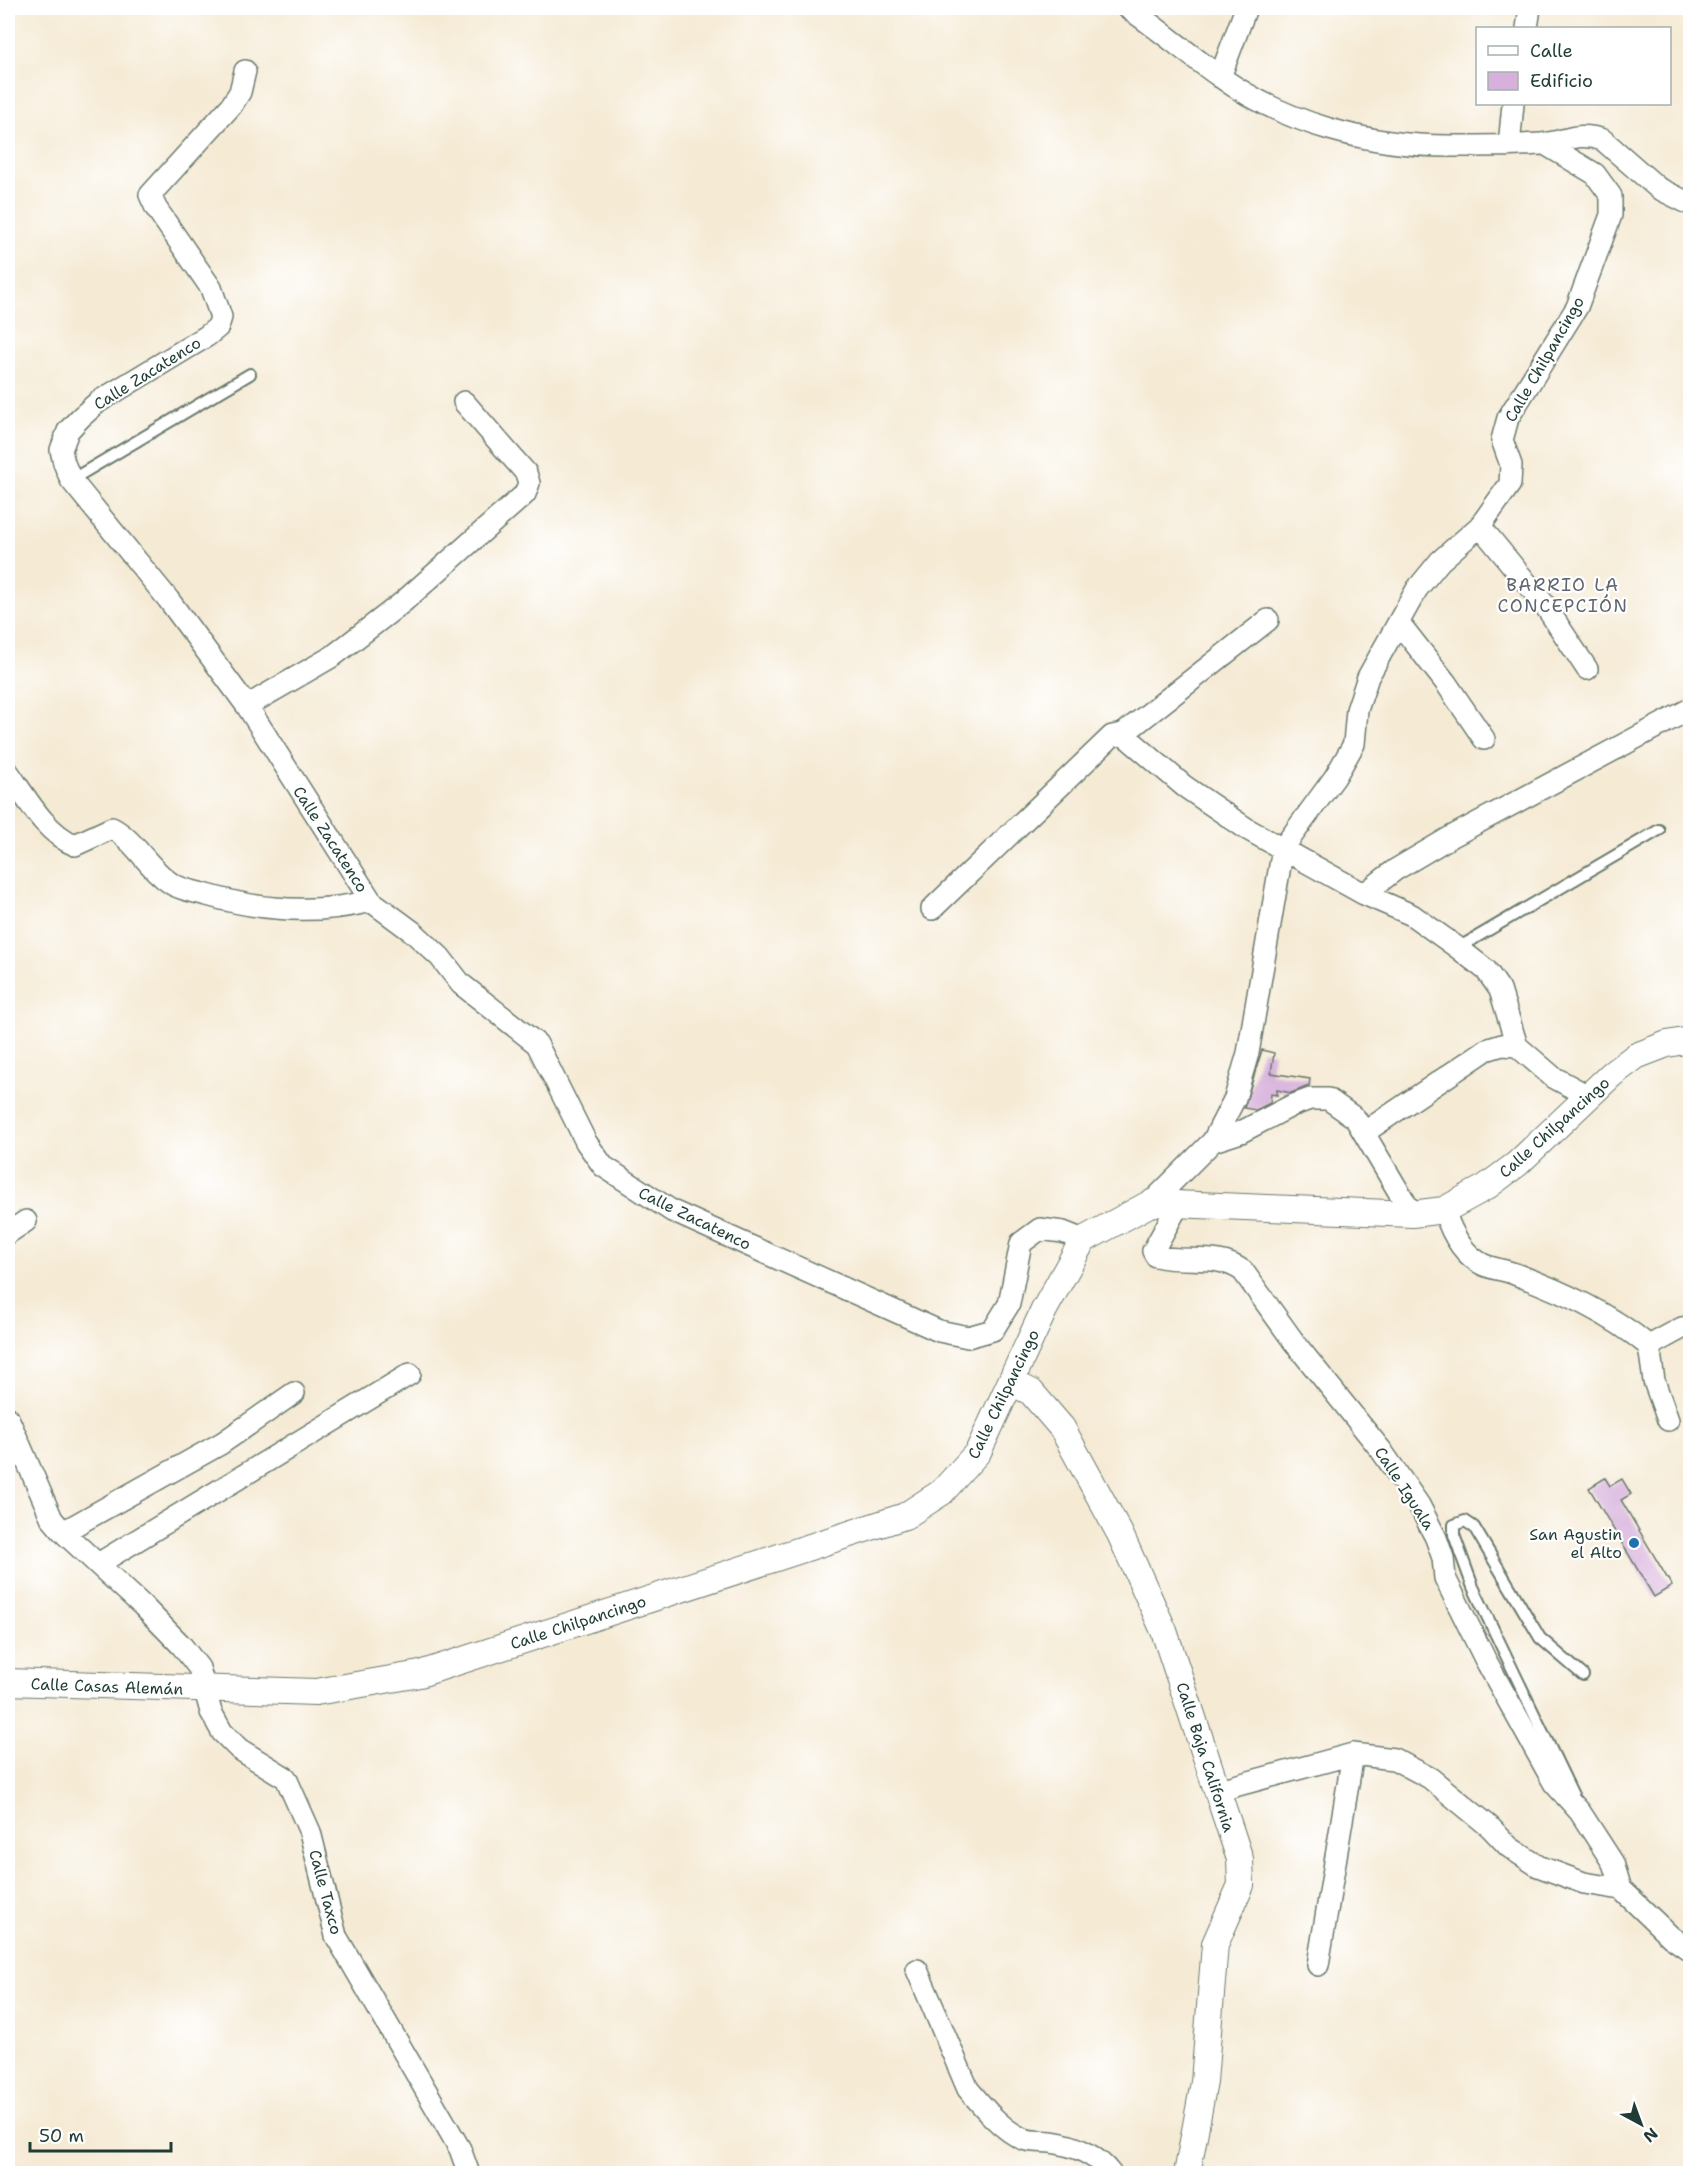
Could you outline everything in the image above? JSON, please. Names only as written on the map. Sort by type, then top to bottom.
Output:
[{"type":"street","points":[[1128,8],[1220,77],[1282,112],[1370,140],[1438,146],[1545,144],[1580,135],[1603,140],[1658,188],[1690,204]]},
{"type":"street","points":[[1220,77],[1246,8]]},
{"type":"street","points":[[1527,27],[1530,8]]},
{"type":"street","name":"Calle Zacatenco","points":[[245,71],[240,92],[231,106],[150,195],[156,208],[211,288],[221,317],[218,327],[207,336],[98,402],[68,431],[61,450],[71,480],[168,599],[248,706],[370,901],[413,932],[440,957],[461,984],[537,1044],[586,1142],[603,1166],[672,1211],[939,1331],[968,1337],[993,1330],[1009,1304],[1022,1243],[1040,1229],[1063,1232],[1083,1240]]},
{"type":"street","points":[[1509,146],[1513,105]]},
{"type":"street","name":"Calle Chilpancingo","points":[[1214,1141],[1235,1098],[1248,1053],[1283,848],[1335,777],[1354,744],[1357,710],[1368,677],[1423,582],[1440,561],[1480,526],[1510,484],[1511,465],[1502,440],[1508,418],[1577,307],[1611,215],[1611,196],[1595,174],[1545,144]]},
{"type":"street","points":[[248,706],[333,656],[403,602],[525,494],[529,483],[526,473],[464,402]]},
{"type":"street","points":[[1480,526],[1544,604],[1587,669]]},
{"type":"street","points":[[932,909],[1112,736],[1124,734],[1268,620]]},
{"type":"street","points":[[1399,623],[1446,683],[1484,739]]},
{"type":"street","points":[[1364,894],[1395,870],[1449,838],[1690,709]]},
{"type":"street","points":[[1124,734],[1184,786],[1247,829],[1364,894],[1412,915],[1458,948],[1486,970],[1500,990],[1517,1046],[1553,1077],[1588,1096]]},
{"type":"street","points":[[8,772],[50,828],[63,840],[75,844],[112,828],[122,833],[153,870],[173,885],[230,902],[284,910],[337,910],[370,901]]},
{"type":"street","name":"Calle Chilpancingo","points":[[206,1690],[316,1692],[420,1674],[904,1516],[942,1492],[967,1467],[978,1452],[1044,1310],[1083,1240],[1151,1203],[1180,1202],[1412,1214],[1444,1210],[1486,1187],[1517,1164],[1588,1096],[1636,1056],[1667,1044],[1690,1040]]},
{"type":"street","points":[[1365,1132],[1486,1050],[1502,1045],[1517,1046]]},
{"type":"street","points":[[1151,1203],[1214,1141],[1310,1099],[1328,1099],[1344,1108],[1365,1132],[1412,1214]]},
{"type":"street","name":"Calle Iguala","points":[[1180,1202],[1153,1251],[1156,1256],[1167,1259],[1214,1258],[1232,1263],[1254,1282],[1294,1342],[1381,1450],[1419,1505],[1436,1538],[1443,1558],[1445,1578],[1485,1659],[1554,1783],[1580,1812],[1613,1863],[1621,1889]]},
{"type":"street","points":[[1444,1210],[1452,1234],[1483,1265],[1506,1270],[1566,1293],[1631,1331],[1649,1346],[1654,1381],[1668,1420]]},
{"type":"street","points":[[8,1233],[26,1221]]},
{"type":"street","points":[[1649,1346],[1682,1328],[1690,1327]]},
{"type":"street","points":[[98,1564],[410,1374]]},
{"type":"street","name":"Calle Baja California","points":[[1011,1382],[1031,1392],[1062,1428],[1120,1534],[1164,1631],[1243,1874],[1241,1885],[1215,1944],[1204,2082],[1187,2174]]},
{"type":"street","points":[[63,1532],[222,1443],[294,1393]]},
{"type":"street","name":"Calle Taxco","points":[[8,1418],[42,1499],[63,1532],[182,1646],[200,1668],[211,1712],[222,1732],[238,1749],[286,1778],[310,1832],[336,1936],[460,2149],[469,2174]]},
{"type":"street","name":"Calle Casas Alemán","points":[[8,1682],[206,1690]]},
{"type":"street","points":[[1318,1965],[1353,1754]]},
{"type":"street","points":[[1216,1791],[1353,1754],[1394,1759],[1430,1778],[1470,1809],[1509,1847],[1538,1866],[1584,1883],[1621,1889],[1671,1937],[1690,1950]]},
{"type":"street","points":[[917,1970],[968,2090],[982,2105],[1008,2130],[1025,2140],[1054,2142],[1086,2152],[1111,2174]]},
{"type":"lane","points":[[71,480],[250,374]]},
{"type":"lane","points":[[1458,948],[1659,830]]},
{"type":"lane","points":[[1580,1812],[1566,1777],[1473,1587],[1454,1535],[1454,1525],[1465,1521],[1474,1527],[1540,1638],[1583,1675]]},
{"type":"building","points":[[1262,1050],[1274,1053],[1271,1073],[1310,1079],[1309,1086],[1291,1093],[1277,1090],[1277,1095],[1271,1094],[1270,1103],[1256,1110],[1244,1108]]},
{"type":"building","name":"San Agustin el Alto","points":[[1605,1478],[1610,1486],[1622,1479],[1631,1494],[1621,1500],[1672,1586],[1654,1597],[1589,1488]]},
{"type":"place","name":"San Agustin el Alto","points":[[1634,1543]]},
{"type":"district","name":"BARRIO LA CONCEPCIÓN","points":[[1563,595]]}]
